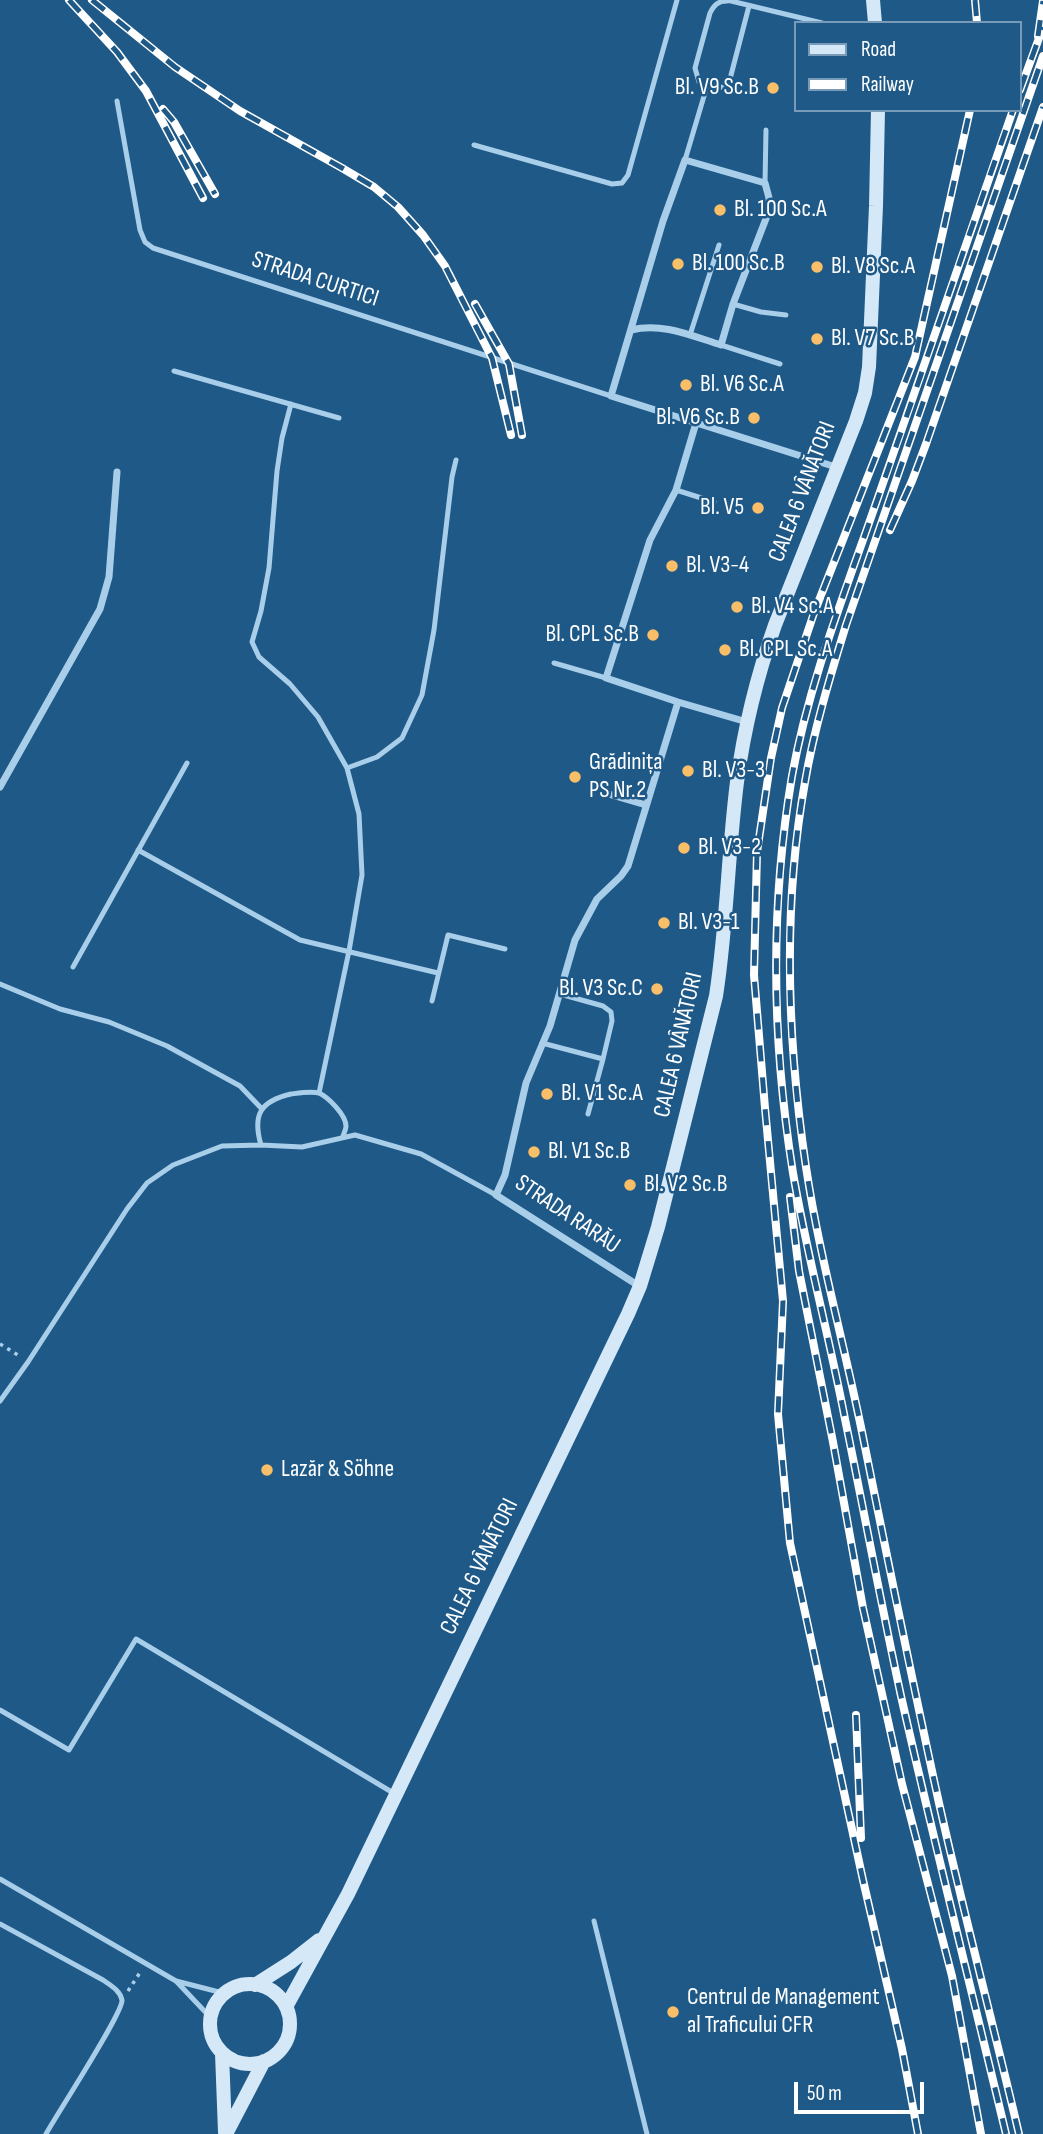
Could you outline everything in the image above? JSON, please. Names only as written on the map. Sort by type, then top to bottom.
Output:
[{"type":"main road","points":[[873,0],[875,21]]},
{"type":"main road","name":"CALEA 6 VÂNĂTORI","points":[[286,2007],[348,1894],[640,1286],[658,1227],[716,996],[737,783],[747,722],[775,625],[839,467],[865,393],[869,367],[878,112]]},
{"type":"main road","name":"CALEA 6 VÂNĂTORI","points":[[255,1984],[291,1962],[326,1934]]},
{"type":"main road","points":[[255,1984],[274,1992],[286,2007],[290,2027],[287,2040],[280,2051],[264,2061],[245,2064],[232,2060],[214,2043],[210,2017],[223,1993],[235,1986],[255,1984]]},
{"type":"main road","points":[[222,2053],[226,2134]]},
{"type":"main road","points":[[226,2134],[264,2061]]},
{"type":"street","points":[[611,396],[663,221],[685,160],[765,183],[769,198],[767,216],[733,304],[721,345],[656,327],[631,330]]},
{"type":"street","name":"STRADA CURTICI","points":[[611,396],[839,467]]},
{"type":"street","points":[[696,423],[676,489],[650,540],[606,678],[747,722]]},
{"type":"street","points":[[0,787],[100,609],[109,577],[117,472]]},
{"type":"street","name":"STRADA RARĂU","points":[[640,1286],[496,1195],[505,1175],[526,1083],[551,1026],[575,940],[603,892],[628,866],[678,702]]},
{"type":"street","points":[[605,793],[646,805]]},
{"type":"lane","points":[[474,145],[612,184],[622,183],[628,175],[677,0]]},
{"type":"lane","points":[[749,6],[728,83],[719,88],[699,82],[696,78],[696,62],[710,13],[720,1],[727,0],[813,21]]},
{"type":"lane","points":[[685,160],[707,86]]},
{"type":"lane","name":"STRADA CURTICI","points":[[117,101],[140,230],[145,242],[153,248],[611,396]]},
{"type":"lane","points":[[765,183],[766,130]]},
{"type":"lane","points":[[690,335],[719,245]]},
{"type":"lane","points":[[733,304],[761,312],[786,315]]},
{"type":"lane","points":[[721,345],[780,364]]},
{"type":"lane","points":[[174,371],[340,418]]},
{"type":"lane","points":[[291,404],[277,471],[269,569],[252,642],[260,657],[290,684],[318,717],[347,768],[359,814],[362,875],[319,1093]]},
{"type":"lane","points":[[347,768],[377,757],[402,738],[422,695],[434,631],[456,460]]},
{"type":"lane","points":[[676,489],[714,502]]},
{"type":"lane","points":[[554,663],[606,678]]},
{"type":"lane","points":[[72,967],[187,763]]},
{"type":"lane","points":[[138,850],[300,940],[438,973]]},
{"type":"lane","points":[[432,1001],[448,935],[505,949]]},
{"type":"lane","points":[[0,984],[60,1009],[109,1023],[167,1046],[240,1086],[262,1109]]},
{"type":"lane","points":[[560,994],[603,1006],[611,1012],[612,1021],[588,1114]]},
{"type":"lane","points":[[542,1043],[603,1059]]},
{"type":"lane","points":[[261,1144],[256,1127],[262,1109],[275,1098],[300,1093],[319,1093],[340,1110],[346,1125],[343,1136]]},
{"type":"lane","points":[[0,1401],[127,1209],[147,1183],[173,1165],[222,1146],[261,1144],[302,1147],[355,1135],[421,1154],[496,1195]]},
{"type":"lane","points":[[0,1710],[69,1750],[136,1639],[396,1795]]},
{"type":"lane","points":[[0,1881],[176,1981],[223,1993]]},
{"type":"lane","points":[[594,1922],[647,2134]]},
{"type":"lane","points":[[0,1924],[103,1980],[118,1990],[122,2000],[106,2036],[46,2134]]},
{"type":"lane","points":[[176,1981],[210,2017]]},
{"type":"path","points":[[0,1344],[28,1362]]},
{"type":"path","points":[[122,2000],[146,1964]]},
{"type":"railway","points":[[69,0],[117,52],[146,91],[203,198]]},
{"type":"railway","points":[[92,0],[175,67],[240,111],[374,187],[398,207],[423,235],[445,266],[492,358],[511,435]]},
{"type":"railway","points":[[975,0],[977,21]]},
{"type":"railway","points":[[1038,36],[1043,1]]},
{"type":"railway","points":[[1022,85],[1043,27]]},
{"type":"railway","points":[[1019,2134],[939,1803],[812,1202],[800,1119],[791,1023],[790,926],[805,782],[828,684],[1043,56]]},
{"type":"railway","points":[[890,530],[926,444],[1043,107]]},
{"type":"railway","points":[[163,109],[174,122],[215,194]]},
{"type":"railway","points":[[918,2134],[902,2049],[790,1543],[778,1414],[783,1301],[754,975],[757,852],[771,758],[782,708],[814,613],[915,357],[970,112]]},
{"type":"railway","points":[[1006,2134],[901,1696],[839,1388],[811,1265],[786,1124],[776,974],[785,825],[792,776],[808,707],[840,606],[1012,112]]},
{"type":"railway","points":[[475,304],[509,364],[522,435]]},
{"type":"railway","points":[[790,1197],[799,1271],[863,1608],[902,1784],[952,1976],[981,2134]]},
{"type":"railway","points":[[856,1715],[861,1838]]},
{"type":"place","name":"Bl. V9 Sc.B","points":[[773,88]]},
{"type":"place","name":"Bl. 100 Sc.A","points":[[720,210]]},
{"type":"place","name":"Bl. 100 Sc.B","points":[[678,264]]},
{"type":"place","name":"Bl. V8 Sc.A","points":[[817,267]]},
{"type":"place","name":"Bl. V7 Sc.B","points":[[817,339]]},
{"type":"place","name":"Bl. V6 Sc.A","points":[[686,385]]},
{"type":"place","name":"Bl. V6 Sc.B","points":[[754,418]]},
{"type":"place","name":"Bl. V5","points":[[758,508]]},
{"type":"place","name":"Bl. V3-4","points":[[672,566]]},
{"type":"place","name":"Bl. V4 Sc.A","points":[[737,607]]},
{"type":"place","name":"Bl. CPL Sc.B","points":[[653,635]]},
{"type":"place","name":"Bl. CPL Sc.A","points":[[725,650]]},
{"type":"place","name":"Bl. V3-3","points":[[688,771]]},
{"type":"place","name":"Grădinița PS Nr.2","points":[[575,777]]},
{"type":"place","name":"Bl. V3-2","points":[[684,848]]},
{"type":"place","name":"Bl. V3-1","points":[[664,923]]},
{"type":"place","name":"Bl. V3 Sc.C","points":[[657,989]]},
{"type":"place","name":"Bl. V1 Sc.A","points":[[547,1094]]},
{"type":"place","name":"Bl. V1 Sc.B","points":[[534,1152]]},
{"type":"place","name":"Bl. V2 Sc.B","points":[[630,1185]]},
{"type":"place","name":"Lazăr & Söhne","points":[[267,1470]]},
{"type":"place","name":"Centrul de Management al Traficului CFR","points":[[673,2012]]}]
